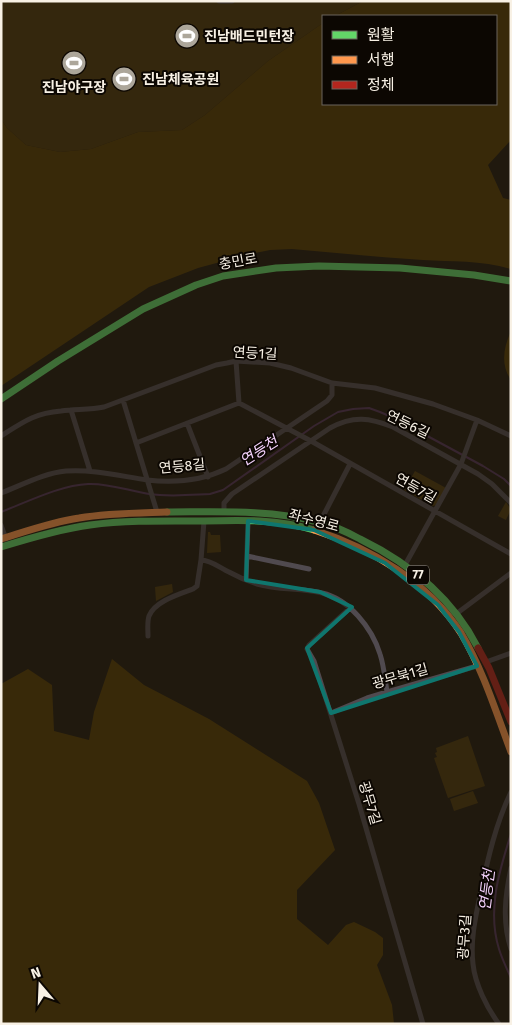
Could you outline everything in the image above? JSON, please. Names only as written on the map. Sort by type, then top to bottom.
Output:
[{"type":"main road","name":"충민로","points":[[1,399],[58,361],[144,309],[196,285],[229,275],[276,268],[319,266],[410,269],[474,275],[511,281]]},
{"type":"main road","name":"좌수영로","points":[[4,542],[48,525],[77,518],[157,510],[280,515],[320,522],[369,543],[405,565],[439,594],[475,641],[486,662],[511,722]]},
{"type":"main road","points":[[227,512],[231,521]]},
{"type":"main road","name":"좌수영로","points":[[4,542],[102,524],[204,521],[285,524],[314,530],[342,540],[385,563],[413,583],[426,593],[450,618],[471,652],[511,752]]},
{"type":"street","points":[[219,1],[232,1]]},
{"type":"street","points":[[236,361],[239,403]]},
{"type":"street","name":"연등1길","points":[[1,436],[27,419],[37,415],[48,412],[98,409],[216,365],[236,361],[270,363],[291,368],[332,383],[375,388],[433,404],[476,420],[511,436]]},
{"type":"street","name":"연등8길","points":[[1,493],[39,478],[72,470],[117,474],[147,480],[182,481],[202,479],[226,469],[329,399],[333,393],[332,383]]},
{"type":"street","points":[[122,400],[157,510]]},
{"type":"street","points":[[136,443],[239,403],[286,428]]},
{"type":"street","points":[[71,410],[90,471]]},
{"type":"street","name":"연등6길","points":[[227,512],[224,503],[232,494],[310,441],[342,422],[355,419],[368,419],[393,427],[461,464],[492,484],[511,503]]},
{"type":"street","points":[[405,565],[461,464],[476,420]]},
{"type":"street","points":[[186,423],[208,477]]},
{"type":"street","name":"연등7길","points":[[286,428],[511,554]]},
{"type":"street","points":[[320,522],[350,464]]},
{"type":"street","points":[[148,636],[149,617],[155,608],[197,586],[204,521]]},
{"type":"street","points":[[246,580],[248,522]]},
{"type":"street","points":[[2,527],[4,542]]},
{"type":"street","points":[[247,556],[309,569]]},
{"type":"street","points":[[201,560],[211,562],[246,580],[264,585],[320,592],[350,608],[366,626],[379,650],[387,692]]},
{"type":"street","points":[[456,614],[511,573]]},
{"type":"street","name":"광무7길","points":[[350,608],[309,645],[307,651],[314,661],[331,713],[423,1024]]},
{"type":"street","points":[[486,662],[511,653]]},
{"type":"street","name":"광무북1길","points":[[331,713],[367,698],[477,666]]},
{"type":"street","name":"광무3길","points":[[499,1024],[484,999],[476,975],[473,964],[473,937],[490,850],[511,792]]},
{"type":"street","points":[[511,868],[505,904],[506,930],[511,949]]},
{"type":"highlighted area","points":[[248,521],[314,530],[385,563],[438,605],[459,632],[477,666],[331,713],[307,648],[352,607],[320,592],[246,580]]},
{"type":"shaded area","name":"진남체육공원","points":[[1,1],[363,1],[337,15],[322,15],[322,24],[268,61],[205,115],[182,130],[138,132],[91,149],[60,152],[26,145],[7,128],[1,119]]},
{"type":"shaded area","points":[[363,1],[511,1],[511,140],[488,165],[503,198],[511,200],[511,269],[478,263],[292,249],[270,250],[246,255],[198,268],[149,287],[1,386],[1,119],[7,128],[26,145],[60,152],[91,149],[138,132],[182,130],[205,115],[268,61],[322,24],[322,105],[497,105],[497,15],[337,15]]},
{"type":"shaded area","points":[[511,331],[511,380],[505,368],[504,356]]},
{"type":"shaded area","points":[[415,471],[446,488],[437,505],[433,506],[404,490]]},
{"type":"shaded area","points":[[506,502],[510,511],[506,520],[498,516]]},
{"type":"shaded area","points":[[208,532],[211,535],[220,535],[221,552],[207,553]]},
{"type":"shaded area","points":[[172,584],[173,592],[156,601],[155,587]]},
{"type":"shaded area","points":[[112,659],[144,685],[209,719],[307,781],[319,803],[335,850],[297,890],[297,919],[328,945],[346,925],[354,922],[383,938],[383,955],[377,965],[392,1005],[394,1024],[1,1024],[1,684],[28,669],[52,685],[54,731],[89,740],[94,712]]},
{"type":"shaded area","points":[[468,736],[485,786],[448,798],[434,758],[437,757],[435,753],[437,752],[436,748]]},
{"type":"shaded area","points":[[473,791],[478,803],[454,811],[450,799]]},
{"type":"waterway","name":"연등천","points":[[1,512],[67,487],[88,484],[111,486],[157,495],[210,494],[223,490],[314,426],[338,412],[369,408],[394,418],[483,466],[504,479],[511,486]]},
{"type":"waterway","name":"연등천","points":[[511,834],[502,862],[494,906],[494,920],[499,949],[511,978]]},
{"type":"traffic: fast","points":[[1,399],[58,361],[143,309],[196,285],[223,276],[276,268],[319,266],[400,268],[474,275],[511,281]]},
{"type":"traffic: fast","points":[[167,512],[262,513],[324,523],[340,529],[396,559],[428,584],[456,614],[478,648]]},
{"type":"traffic: fast","points":[[1,547],[68,529],[118,522],[260,521],[301,526],[314,530]]},
{"type":"traffic: slow","points":[[1,539],[49,524],[90,516],[167,512]]},
{"type":"traffic: slow","points":[[314,530],[356,547],[397,569],[432,598],[448,615],[461,633],[476,662],[489,691],[511,752]]},
{"type":"traffic: jam","points":[[478,648],[489,668],[511,722]]},
{"type":"place","name":"진남배드민턴장","points":[[187,36]]},
{"type":"place","name":"진남야구장","points":[[74,63]]},
{"type":"place","name":"진남체육공원","points":[[124,79]]}]
